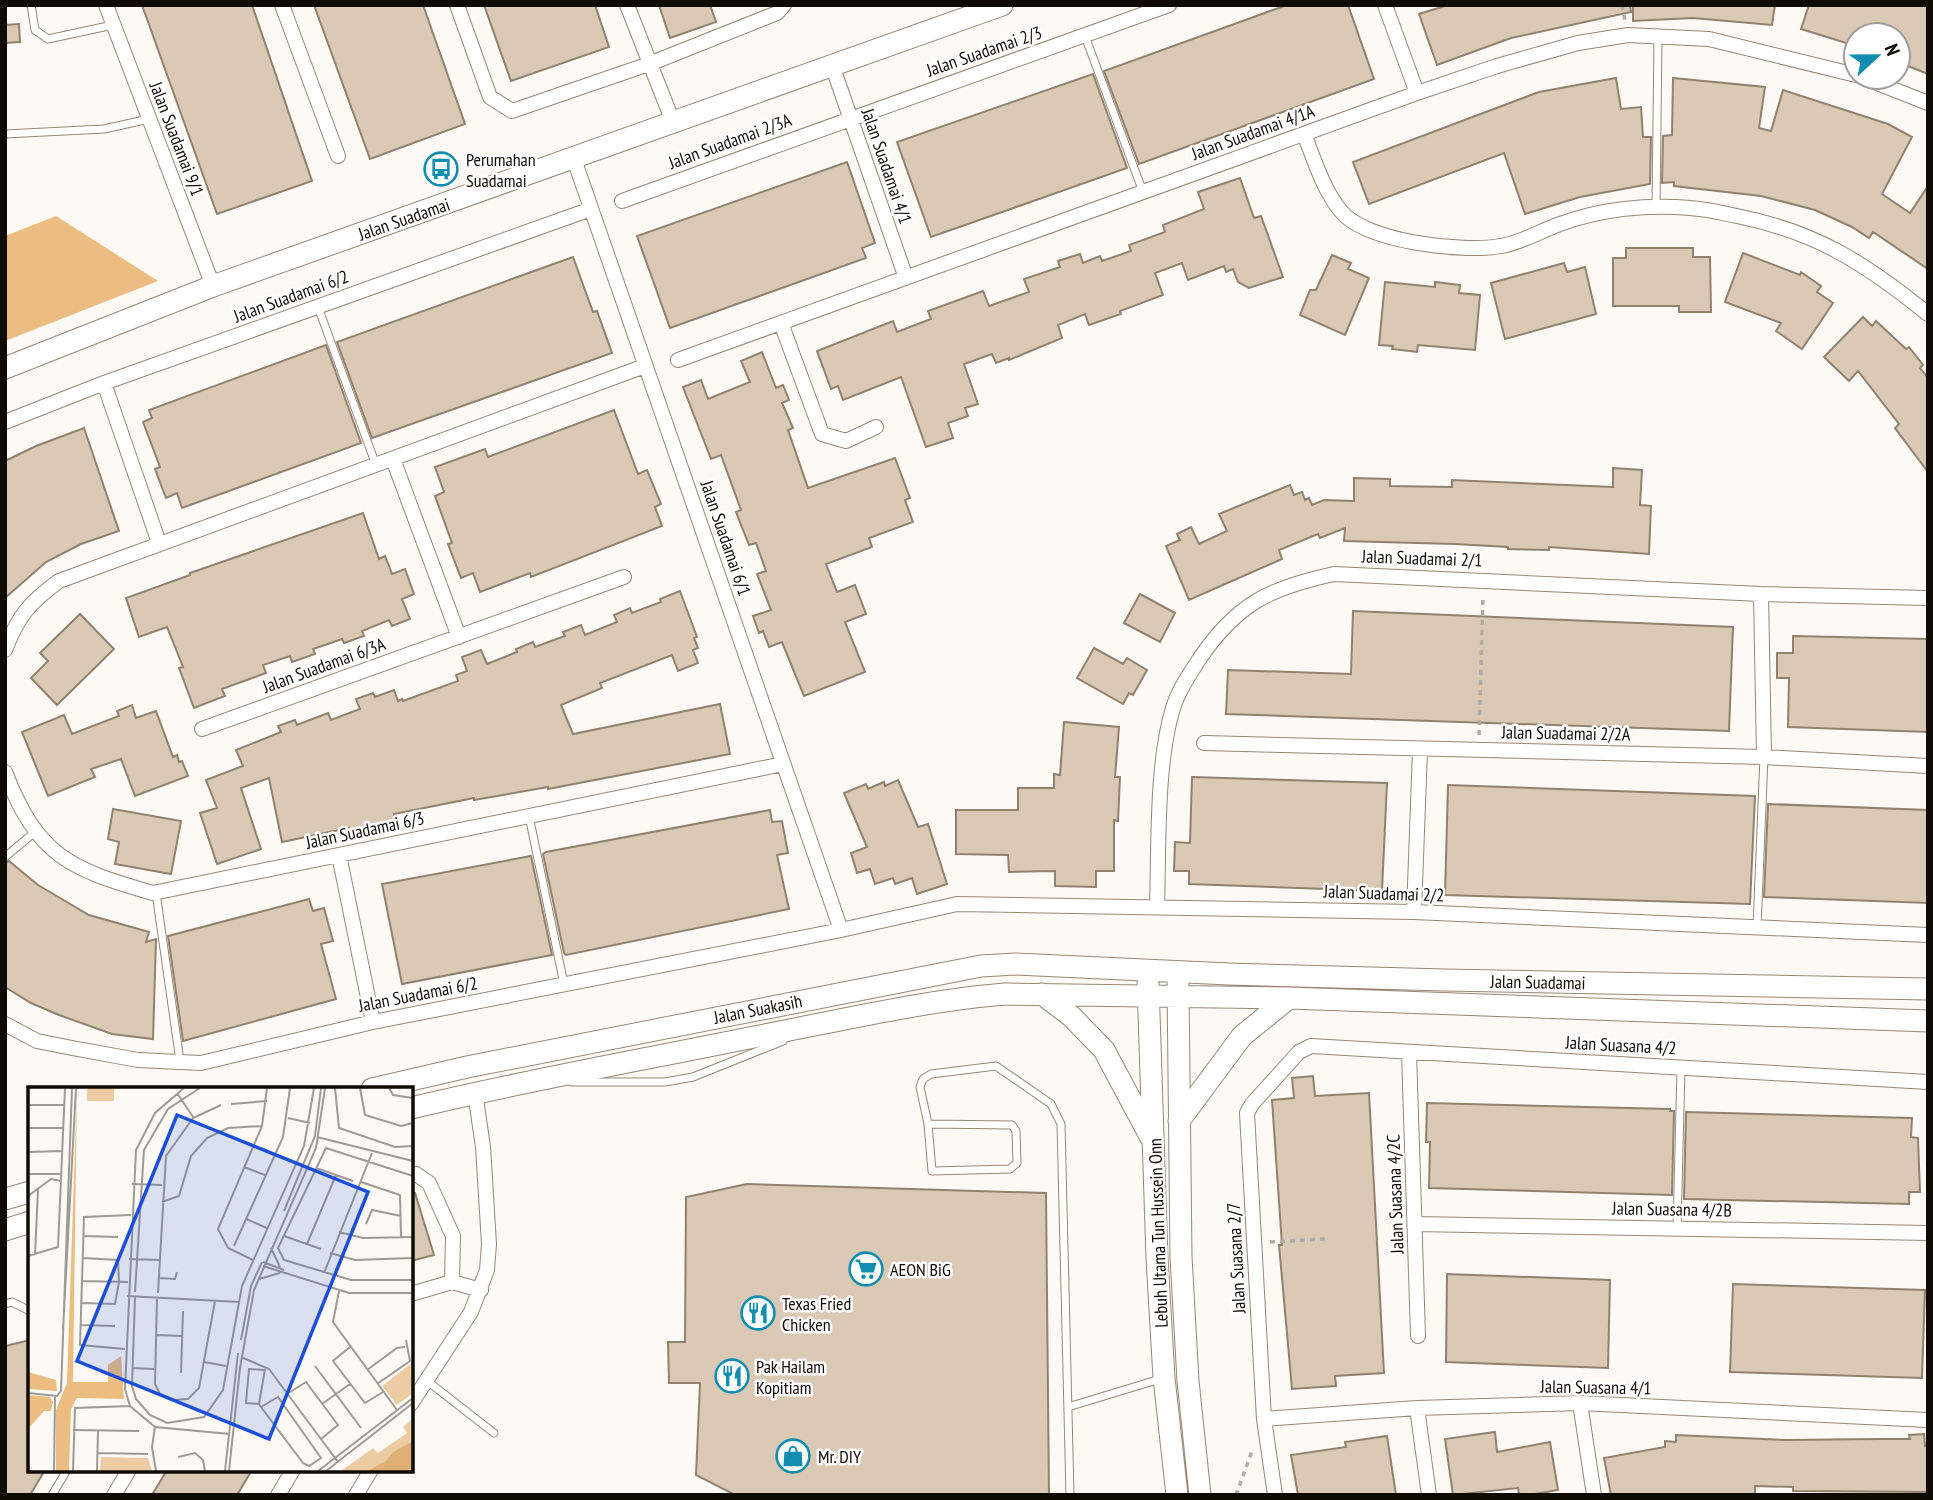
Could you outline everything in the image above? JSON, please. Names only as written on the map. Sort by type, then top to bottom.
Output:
[{"type":"main road","name":"Jalan Suadamai","points":[[5,368],[213,286],[1002,5]]},
{"type":"main road","name":"Jalan Suakasih","points":[[382,1087],[467,1067],[950,971],[1015,964],[1148,970]]},
{"type":"main road","name":"Jalan Suadamai","points":[[1148,970],[1458,980],[1928,989]]},
{"type":"main road","name":"Lebuh Utama Tun Hussein Onn","points":[[1148,970],[1157,1258],[1164,1378],[1177,1495]]},
{"type":"main road","name":"Lebuh Utama Tun Hussein Onn","points":[[1177,971],[1181,1257],[1188,1381],[1200,1495]]},
{"type":"main road","name":"Jalan Suakasih","points":[[413,1108],[531,1081],[964,997],[1005,994],[1148,995]]},
{"type":"main road","points":[[1042,994],[1071,1016],[1104,1050],[1154,1144]]},
{"type":"main road","name":"Jalan Suadamai","points":[[1148,995],[1928,1021]]},
{"type":"main road","points":[[1180,1121],[1242,1036],[1289,998]]},
{"type":"main road","points":[[5,1199],[28,1193]]},
{"type":"main road","points":[[5,1230],[28,1223]]},
{"type":"street","name":"Jalan Suadamai 9/1","points":[[106,5],[213,286]]},
{"type":"street","points":[[282,5],[338,156]]},
{"type":"street","points":[[457,5],[490,97],[512,111],[649,64],[777,13],[784,5]]},
{"type":"street","points":[[627,5],[673,122]]},
{"type":"street","name":"Jalan Suadamai 2/3","points":[[850,118],[1170,5]]},
{"type":"street","points":[[1385,5],[1417,93]]},
{"type":"street","name":"Jalan Suadamai 4/1A","points":[[678,359],[1417,93],[1497,66],[1578,44],[1628,35],[1709,39],[1842,72]]},
{"type":"street","name":"Jalan Suadamai 4/1","points":[[832,65],[906,278]]},
{"type":"street","points":[[1898,91],[1928,103]]},
{"type":"street","name":"Jalan Suadamai 2/3A","points":[[622,201],[850,118]]},
{"type":"street","points":[[1304,134],[1329,194],[1341,212],[1361,227],[1410,242],[1485,248],[1501,246],[1574,219],[1620,210],[1691,208],[1762,221],[1813,239],[1857,261],[1928,314]]},
{"type":"street","name":"Jalan Suadamai 6/1","points":[[574,159],[841,930]]},
{"type":"street","name":"Jalan Suadamai 6/2","points":[[5,422],[104,383],[592,209]]},
{"type":"street","points":[[781,323],[822,433],[846,441],[876,427]]},
{"type":"street","points":[[5,650],[20,615],[59,581],[159,542],[645,366]]},
{"type":"street","points":[[104,383],[159,542]]},
{"type":"street","points":[[393,459],[459,637]]},
{"type":"street","name":"Jalan Suadamai 2/1","points":[[1157,906],[1163,762],[1173,707],[1195,665],[1231,618],[1276,589],[1334,574],[1761,594],[1928,598]]},
{"type":"street","name":"Jalan Suadamai 6/3A","points":[[202,730],[624,577]]},
{"type":"street","points":[[1761,594],[1764,757]]},
{"type":"street","name":"Jalan Suadamai 2/2A","points":[[1204,743],[1764,757],[1928,766]]},
{"type":"street","points":[[1414,912],[1420,750]]},
{"type":"street","name":"Jalan Suadamai 6/3","points":[[5,772],[16,799],[50,849],[73,865],[98,877],[156,892],[783,764]]},
{"type":"street","points":[[339,855],[373,1022]]},
{"type":"street","name":"Jalan Suadamai 2/2","points":[[841,930],[957,904],[1414,912],[1928,935]]},
{"type":"street","name":"Jalan Suadamai 6/2","points":[[5,1024],[37,1041],[138,1060],[201,1063],[373,1022],[841,930]]},
{"type":"street","name":"Jalan Suasana 4/2","points":[[1311,1046],[1928,1082]]},
{"type":"street","name":"Jalan Suasana 2/7","points":[[1275,1495],[1264,1419],[1247,1113],[1299,1052],[1311,1046]]},
{"type":"street","name":"Jalan Suasana 4/2C","points":[[1409,1052],[1418,1336]]},
{"type":"street","points":[[413,1401],[471,1312],[487,1270],[489,1244],[483,1147],[475,1093]]},
{"type":"street","points":[[413,1175],[416,1174],[429,1183],[453,1236],[452,1282]]},
{"type":"street","name":"Jalan Suasana 4/2B","points":[[1415,1224],[1928,1233]]},
{"type":"street","points":[[413,1293],[452,1282],[481,1290]]},
{"type":"street","points":[[1580,1404],[1594,1495]]},
{"type":"street","name":"Jalan Suasana 4/1","points":[[1264,1419],[1417,1408],[1580,1404],[1928,1420]]},
{"type":"street","points":[[1417,1408],[1429,1495]]},
{"type":"street","points":[[114,1495],[128,1472]]},
{"type":"street","points":[[278,1495],[292,1472]]},
{"type":"street","points":[[356,1495],[370,1472]]},
{"type":"lane","points":[[31,5],[35,30],[48,39],[113,25]]},
{"type":"lane","points":[[1085,35],[1143,192]]},
{"type":"lane","points":[[1656,207],[1658,36]]},
{"type":"lane","points":[[5,134],[104,129],[149,119]]},
{"type":"lane","points":[[318,307],[376,465]]},
{"type":"lane","points":[[1757,927],[1764,757]]},
{"type":"lane","points":[[529,816],[564,985]]},
{"type":"lane","points":[[5,856],[36,831]]},
{"type":"lane","points":[[156,892],[180,1062]]},
{"type":"lane","points":[[928,1124],[1012,1125],[1016,1131],[1017,1163],[1010,1169],[932,1171],[928,1124],[920,1087],[923,1079],[931,1074],[996,1066],[1051,1104],[1061,1124],[1070,1495]]},
{"type":"lane","points":[[1677,1229],[1681,1068]]},
{"type":"lane","points":[[5,1304],[12,1302],[28,1310]]},
{"type":"lane","points":[[1068,1407],[1164,1378]]},
{"type":"lane","points":[[426,1380],[494,1433]]},
{"type":"lane","points":[[52,1495],[66,1472]]},
{"type":"path","points":[[1479,751],[1483,580]]},
{"type":"path","points":[[1254,1243],[1325,1239]]},
{"type":"path","points":[[1236,1495],[1264,1419]]},
{"type":"shaded area","points":[[56,216],[158,281],[5,341],[5,236]]},
{"type":"building","points":[[142,5],[252,5],[312,181],[217,214]]},
{"type":"building","points":[[314,5],[423,5],[465,124],[370,159]]},
{"type":"building","points":[[484,5],[595,5],[609,47],[511,81]]},
{"type":"building","points":[[659,5],[710,5],[716,22],[670,38]]},
{"type":"building","points":[[1287,5],[1348,5],[1374,79],[1139,164],[1104,71]]},
{"type":"building","points":[[1448,5],[1630,5],[1631,12],[1511,38],[1437,65],[1419,14]]},
{"type":"building","points":[[1633,5],[1775,5],[1772,25],[1693,18],[1633,21]]},
{"type":"building","points":[[1809,5],[1928,5],[1928,74],[1912,68],[1912,21],[1842,21],[1842,42],[1801,29]]},
{"type":"building","points":[[19,24],[20,42],[5,43],[5,25]]},
{"type":"building","points":[[1093,74],[1127,168],[931,237],[897,142]]},
{"type":"building","points":[[1616,78],[1621,109],[1641,107],[1643,137],[1651,137],[1650,184],[1580,197],[1525,214],[1504,153],[1369,204],[1353,162],[1539,92]]},
{"type":"building","points":[[1673,78],[1765,87],[1759,128],[1771,131],[1783,90],[1888,124],[1912,137],[1882,194],[1910,213],[1928,186],[1928,269],[1873,232],[1869,238],[1815,210],[1761,196],[1674,186],[1674,182],[1662,183],[1663,136],[1672,135]]},
{"type":"building","points":[[847,162],[875,243],[862,248],[866,258],[670,328],[637,236]]},
{"type":"building","points":[[1240,178],[1254,218],[1261,216],[1283,277],[1249,288],[1238,282],[1233,269],[1226,272],[1224,266],[1188,280],[1182,263],[1155,273],[1163,295],[1089,325],[1085,314],[1058,325],[1062,338],[1009,360],[996,363],[992,354],[964,364],[978,404],[965,408],[968,416],[948,423],[953,438],[926,447],[901,377],[843,400],[838,386],[831,389],[817,351],[893,321],[897,332],[931,319],[928,311],[983,291],[989,306],[1029,292],[1024,279],[1060,267],[1058,261],[1080,254],[1083,263],[1100,256],[1102,261],[1131,251],[1129,245],[1165,232],[1163,225],[1204,209],[1198,192]]},
{"type":"building","points":[[1626,248],[1693,248],[1693,257],[1710,257],[1711,312],[1679,312],[1679,306],[1613,306],[1613,258],[1626,258]]},
{"type":"building","points":[[1743,253],[1800,275],[1801,272],[1821,286],[1817,292],[1833,303],[1802,349],[1776,331],[1781,323],[1725,302]]},
{"type":"building","points":[[1332,255],[1351,263],[1348,269],[1369,278],[1345,335],[1300,315],[1310,290],[1316,290]]},
{"type":"building","points":[[573,257],[593,312],[597,311],[612,353],[372,438],[337,342]]},
{"type":"building","points":[[1564,263],[1567,272],[1585,267],[1596,314],[1505,339],[1491,283]]},
{"type":"building","points":[[1385,282],[1435,287],[1435,282],[1460,285],[1459,293],[1480,295],[1475,350],[1418,345],[1417,352],[1379,345]]},
{"type":"building","points":[[1863,317],[1872,326],[1876,321],[1906,349],[1909,347],[1923,365],[1920,368],[1928,378],[1928,472],[1895,428],[1899,424],[1858,371],[1849,381],[1824,357]]},
{"type":"building","points":[[326,345],[361,443],[182,508],[177,493],[166,498],[155,469],[160,467],[143,422],[152,418],[149,410]]},
{"type":"building","points":[[762,352],[776,388],[783,385],[789,400],[782,403],[793,428],[788,430],[808,488],[895,458],[910,498],[905,500],[913,522],[869,538],[872,547],[826,564],[837,592],[855,585],[866,614],[845,622],[865,672],[804,696],[782,642],[769,647],[763,631],[759,633],[753,616],[771,610],[757,574],[766,571],[756,543],[749,545],[736,512],[741,510],[721,455],[711,459],[683,387],[701,380],[708,399],[750,382],[741,361]]},
{"type":"building","points":[[614,410],[638,474],[647,470],[661,504],[655,507],[662,526],[531,577],[530,573],[480,592],[473,573],[461,578],[448,544],[452,543],[435,496],[444,492],[435,467],[485,449],[488,457]]},
{"type":"building","points":[[84,428],[119,531],[81,544],[46,562],[5,598],[5,461]]},
{"type":"building","points":[[1613,468],[1642,470],[1640,505],[1651,506],[1649,554],[1549,547],[1549,550],[1508,549],[1455,544],[1344,541],[1345,528],[1320,538],[1318,534],[1279,550],[1282,559],[1189,600],[1166,546],[1180,540],[1177,534],[1191,527],[1199,544],[1227,531],[1219,514],[1290,485],[1294,495],[1302,492],[1305,500],[1309,498],[1312,505],[1324,500],[1354,501],[1354,478],[1390,479],[1390,486],[1452,487],[1452,480],[1613,487]]},
{"type":"building","points":[[363,513],[379,559],[385,556],[392,574],[405,569],[414,594],[402,599],[410,619],[392,626],[389,620],[362,631],[364,636],[344,643],[342,639],[313,649],[315,654],[292,662],[290,656],[263,665],[266,673],[222,689],[225,696],[194,708],[179,668],[183,667],[167,627],[139,637],[126,598]]},
{"type":"building","points":[[680,591],[697,637],[694,638],[698,648],[693,650],[698,663],[678,671],[672,655],[600,683],[602,688],[561,705],[573,734],[720,704],[730,754],[548,789],[474,798],[394,814],[396,823],[350,832],[349,828],[282,842],[269,778],[241,788],[261,849],[217,864],[200,813],[217,808],[206,780],[243,766],[236,750],[281,732],[278,726],[295,720],[297,725],[328,713],[331,720],[360,709],[356,699],[373,693],[375,697],[394,690],[398,701],[403,701],[458,681],[456,675],[467,671],[462,657],[481,650],[487,664],[517,652],[516,649],[533,642],[535,647],[565,636],[563,632],[581,625],[585,635],[617,622],[614,615],[630,608],[632,613]]},
{"type":"building","points":[[1140,594],[1175,613],[1160,642],[1124,623]]},
{"type":"building","points":[[1353,611],[1733,627],[1729,731],[1226,714],[1228,670],[1351,674]]},
{"type":"building","points":[[80,614],[114,649],[57,705],[31,678],[48,661],[40,653]]},
{"type":"building","points":[[1793,636],[1928,639],[1928,732],[1788,727],[1789,678],[1777,678],[1777,653],[1793,653]]},
{"type":"building","points":[[1094,648],[1123,664],[1127,658],[1147,670],[1133,695],[1129,693],[1123,704],[1077,678]]},
{"type":"building","points":[[132,705],[136,718],[156,711],[173,757],[177,755],[179,762],[182,761],[188,776],[135,796],[121,759],[91,769],[95,777],[48,796],[22,732],[64,715],[72,734],[119,716],[117,711]]},
{"type":"building","points":[[1064,722],[1119,727],[1115,777],[1120,777],[1118,821],[1114,820],[1114,871],[1096,871],[1096,887],[1055,886],[1055,871],[1009,872],[1008,855],[956,854],[956,810],[1018,810],[1018,788],[1054,788],[1054,774],[1060,775]]},
{"type":"building","points":[[1192,777],[1387,783],[1382,891],[1189,884],[1189,871],[1174,871],[1175,842],[1190,843]]},
{"type":"building","points":[[898,780],[918,827],[928,824],[947,884],[917,894],[912,878],[895,884],[893,878],[875,884],[870,869],[857,873],[851,853],[867,847],[844,793],[866,784],[868,789],[884,782],[885,786]]},
{"type":"building","points":[[1448,785],[1755,796],[1750,904],[1445,895]]},
{"type":"building","points":[[1768,804],[1928,810],[1928,903],[1764,897]]},
{"type":"building","points":[[113,809],[181,821],[171,874],[115,864],[119,842],[108,839]]},
{"type":"building","points":[[770,810],[772,822],[782,821],[788,853],[777,855],[789,909],[566,955],[564,953],[543,854]]},
{"type":"building","points":[[531,856],[552,955],[402,984],[382,884]]},
{"type":"building","points":[[9,861],[38,885],[89,915],[149,932],[146,942],[156,939],[153,1039],[112,1034],[31,1003],[5,987],[5,863]]},
{"type":"building","points":[[309,899],[313,911],[324,908],[333,941],[321,944],[336,999],[183,1041],[168,936]]},
{"type":"building","points":[[1313,1076],[1315,1096],[1369,1093],[1384,1373],[1335,1376],[1336,1386],[1292,1389],[1279,1245],[1282,1245],[1272,1100],[1294,1098],[1292,1078]]},
{"type":"building","points":[[1427,1103],[1670,1109],[1674,1111],[1672,1195],[1429,1188]]},
{"type":"building","points":[[1686,1112],[1912,1118],[1911,1137],[1918,1138],[1920,1192],[1909,1192],[1909,1204],[1684,1199]]},
{"type":"building","name":"AEON BiG","points":[[747,1184],[1046,1193],[1049,1495],[735,1495],[696,1475],[700,1383],[669,1383],[668,1342],[685,1342],[686,1197]]},
{"type":"building","points":[[413,1193],[415,1193],[434,1255],[413,1260]]},
{"type":"building","points":[[1447,1274],[1610,1280],[1608,1368],[1446,1362]]},
{"type":"building","points":[[1733,1284],[1925,1290],[1922,1378],[1730,1372]]},
{"type":"building","points":[[28,1340],[28,1472],[44,1472],[30,1495],[5,1495],[5,1346]]},
{"type":"building","points":[[1495,1432],[1497,1452],[1550,1442],[1558,1490],[1519,1495],[1518,1488],[1453,1495],[1445,1439]]},
{"type":"building","points":[[1924,1434],[1925,1446],[1928,1445],[1928,1492],[1793,1491],[1793,1487],[1755,1486],[1755,1495],[1611,1495],[1604,1458],[1665,1447],[1665,1441],[1676,1442],[1676,1435],[1786,1440],[1910,1439],[1909,1435]]},
{"type":"building","points":[[1387,1436],[1396,1495],[1298,1495],[1291,1455],[1346,1447],[1345,1442]]},
{"type":"building","points":[[166,1472],[251,1472],[237,1495],[152,1495]]},
{"type":"place","name":"Perumahan Suadamai","points":[[441,169]]},
{"type":"place","name":"AEON BiG","points":[[866,1269]]},
{"type":"place","name":"Texas Fried Chicken","points":[[758,1313]]},
{"type":"place","name":"Pak Hailam Kopitiam","points":[[732,1376]]},
{"type":"place","name":"Mr. DIY","points":[[793,1456]]}]
